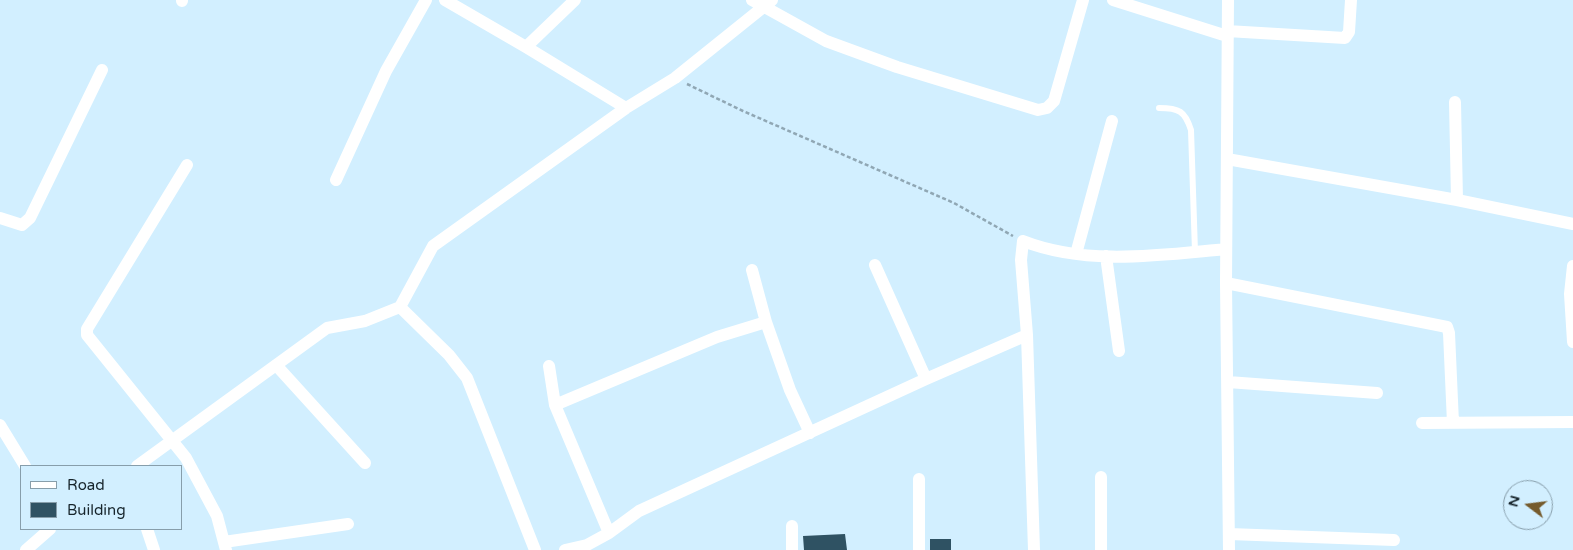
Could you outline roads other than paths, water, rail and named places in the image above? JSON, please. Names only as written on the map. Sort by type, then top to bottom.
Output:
[{"type":"street","points":[[336,180],[386,71],[426,0]]},
{"type":"street","points":[[445,0],[626,108]]},
{"type":"street","points":[[526,47],[574,0]]},
{"type":"street","points":[[752,0],[768,3],[805,30],[826,41],[897,66],[1038,110],[1046,108],[1054,101],[1083,0]]},
{"type":"street","points":[[1112,0],[1227,34],[1345,38],[1349,32],[1351,0]]},
{"type":"street","points":[[1228,0],[1226,283],[1229,550]]},
{"type":"street","points":[[138,465],[327,328],[365,321],[400,307],[428,252],[433,246],[626,108],[675,78],[768,3]]},
{"type":"street","points":[[0,218],[22,225],[30,218],[102,70]]},
{"type":"street","points":[[1455,102],[1457,200]]},
{"type":"street","points":[[1076,254],[1112,121]]},
{"type":"street","points":[[1227,159],[1457,200],[1573,224]]},
{"type":"street","points":[[187,165],[87,329],[87,335],[186,458],[217,516],[225,546],[348,524]]},
{"type":"street","points":[[1034,550],[1027,335],[1021,260],[1023,241],[1058,253],[1106,256],[1136,257],[1226,249]]},
{"type":"street","points":[[1106,256],[1119,351]]},
{"type":"street","points":[[875,265],[926,379]]},
{"type":"street","points":[[1573,266],[1570,294],[1573,342]]},
{"type":"street","points":[[752,270],[766,322],[790,390],[810,433]]},
{"type":"street","points":[[1226,283],[1446,327],[1449,333],[1453,423]]},
{"type":"street","points":[[400,307],[449,355],[467,378],[535,550]]},
{"type":"street","points":[[555,405],[717,337],[766,322]]},
{"type":"street","points":[[565,550],[587,545],[609,533],[639,511],[926,379],[1027,335]]},
{"type":"street","points":[[276,364],[365,463]]},
{"type":"street","points":[[549,366],[555,405],[609,533]]},
{"type":"street","points":[[1228,382],[1378,393]]},
{"type":"street","points":[[1422,424],[1573,422]]},
{"type":"street","points":[[0,425],[24,465]]},
{"type":"street","points":[[1101,477],[1101,550]]},
{"type":"street","points":[[919,479],[919,550]]},
{"type":"street","points":[[792,526],[792,550]]},
{"type":"street","points":[[26,550],[49,530]]},
{"type":"street","points":[[147,530],[154,550]]},
{"type":"street","points":[[1229,534],[1394,540]]},
{"type":"lane","points":[[1159,108],[1175,109],[1183,113],[1188,120],[1191,130],[1196,252]]}]
